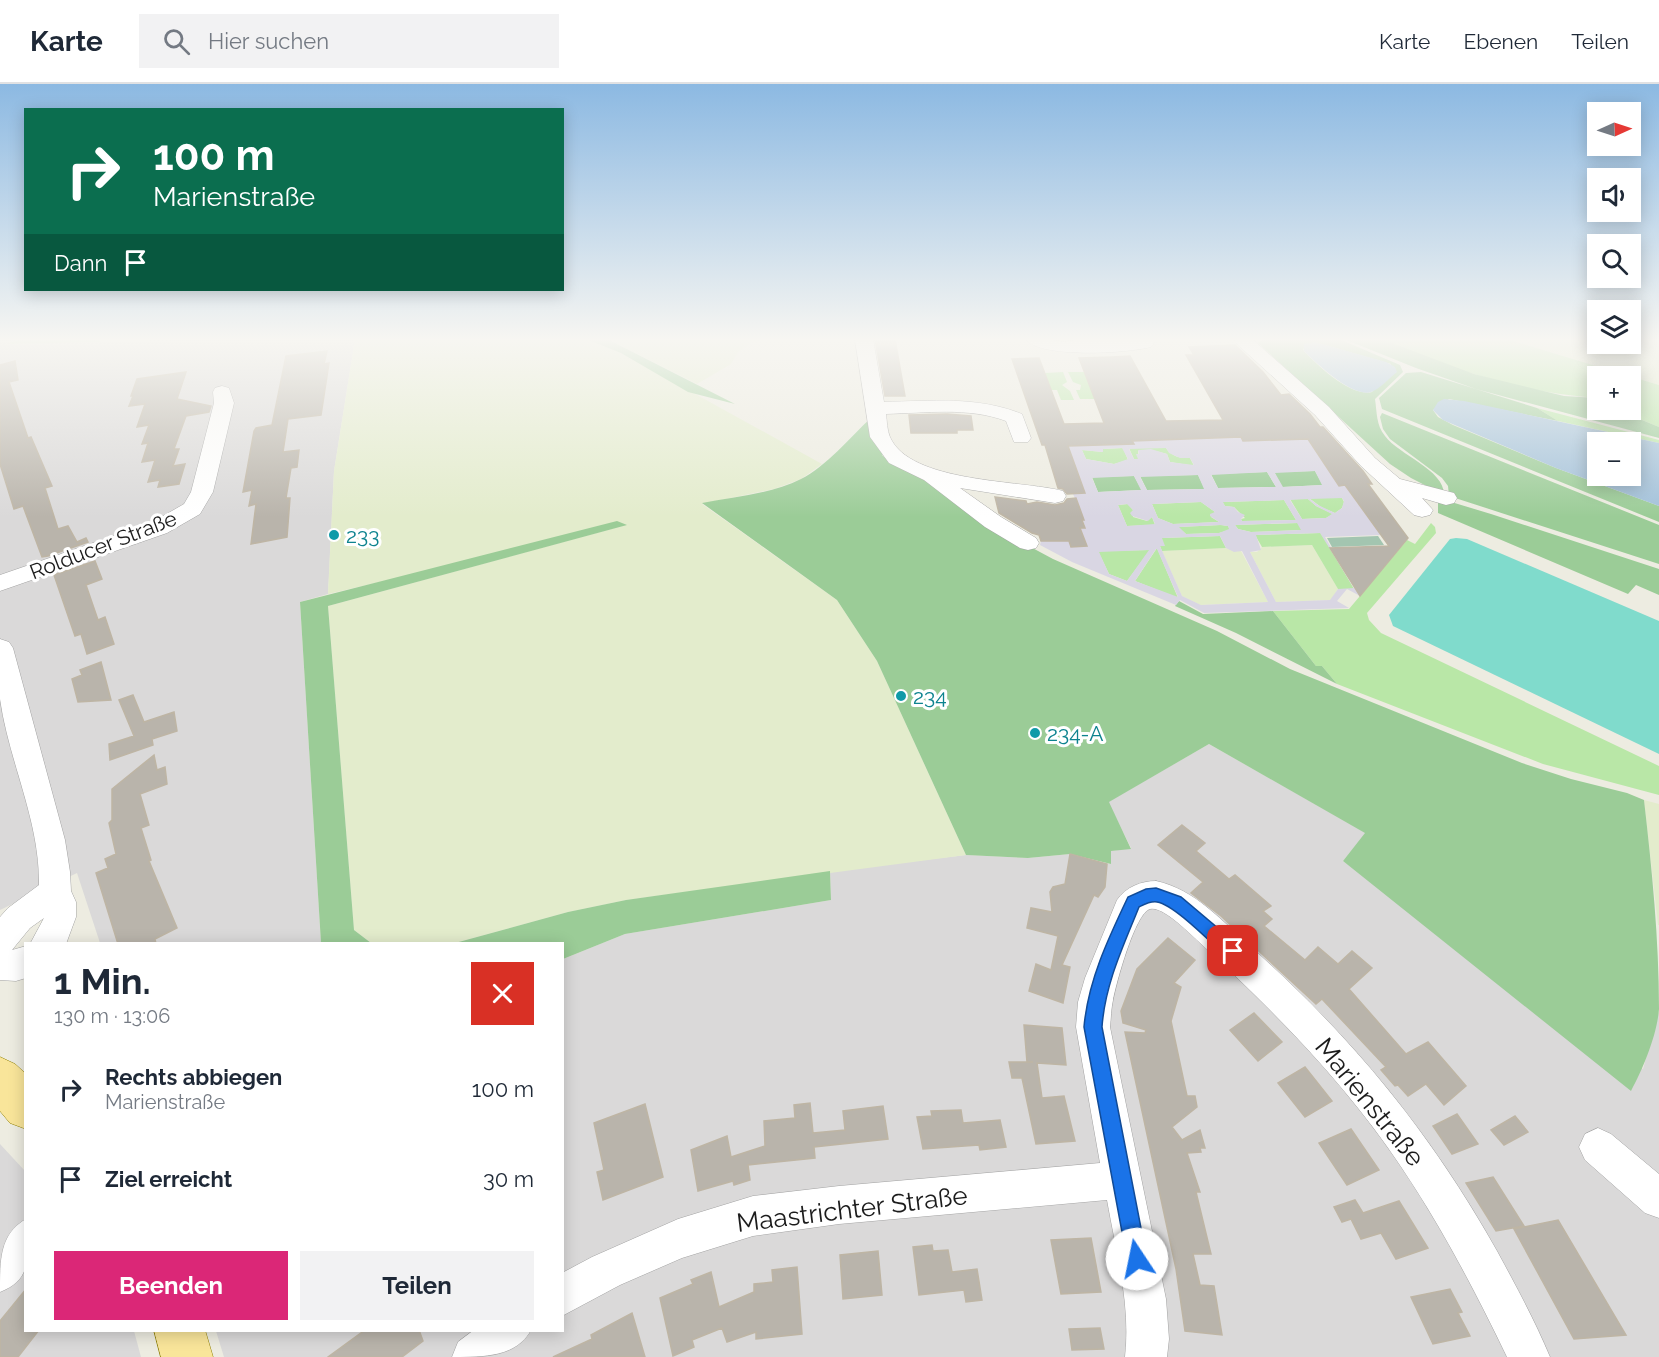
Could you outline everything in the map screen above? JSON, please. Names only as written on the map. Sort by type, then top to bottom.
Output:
[{"type":"main road","points":[[0,1079],[24,1105]]},
{"type":"main road","points":[[180,1332],[187,1357]]},
{"type":"street","name":"Rolducer Straße","points":[[0,583],[159,528],[192,509],[202,492],[224,403],[223,398]]},
{"type":"street","points":[[873,398],[880,437],[888,450],[908,467],[928,475],[953,480],[1055,496]]},
{"type":"street","points":[[1309,398],[1368,462],[1422,510]]},
{"type":"street","points":[[874,408],[974,408],[999,411],[1015,418],[1021,438]]},
{"type":"street","points":[[928,475],[993,522],[1028,543]]},
{"type":"street","points":[[1392,483],[1446,498]]},
{"type":"street","points":[[0,648],[50,840],[55,872],[55,892],[60,902],[60,917],[48,942]]},
{"type":"street","points":[[0,941],[19,918],[55,892]]},
{"type":"street","name":"Marienstraße","points":[[1121,1180],[1093,1027],[1095,1001],[1106,967],[1133,902],[1146,896],[1156,895],[1175,902],[1187,911],[1263,978],[1344,1063],[1404,1139],[1449,1206],[1499,1294],[1528,1357]]},
{"type":"street","points":[[0,965],[16,966],[24,962]]},
{"type":"street","points":[[1598,1147],[1659,1199]]},
{"type":"street","points":[[1121,1180],[1145,1299],[1148,1339],[1146,1357]]},
{"type":"street","name":"Maastrichter Straße","points":[[564,1295],[606,1271],[678,1239],[753,1216],[838,1205],[1121,1180]]},
{"type":"street","points":[[0,1272],[24,1242]]},
{"type":"street","points":[[473,1357],[507,1332]]},
{"type":"shaded area","points":[[0,398],[346,398],[334,471],[328,594],[300,602],[321,942],[100,942],[77,873],[0,910]]},
{"type":"shaded area","points":[[1444,399],[1464,401],[1608,432],[1587,432],[1587,479],[1443,420],[1433,410],[1438,402]]},
{"type":"shaded area","points":[[1241,437],[1243,441],[1308,439],[1339,485],[1349,485],[1350,493],[1381,535],[1325,537],[1355,589],[1362,593],[1360,596],[1347,589],[1337,601],[1349,608],[1204,613],[1180,600],[1176,605],[1072,562],[1040,545],[1041,541],[1061,540],[1069,541],[1071,547],[1087,546],[1065,528],[1085,527],[1073,494],[1085,493],[1068,446],[1133,443],[1132,440]],"holes":[[[1122,448],[1128,459],[1114,464],[1086,459],[1082,450],[1103,452],[1103,449]],[[1166,448],[1169,453],[1180,458],[1190,458],[1194,465],[1170,462],[1167,454],[1151,449],[1138,450],[1139,454],[1136,454],[1138,459],[1134,459],[1129,449]],[[1315,471],[1322,485],[1283,487],[1275,473]],[[1267,472],[1276,487],[1218,488],[1211,475]],[[1198,475],[1204,489],[1147,490],[1140,477]],[[1134,476],[1141,490],[1098,492],[1092,478]],[[1342,498],[1344,501],[1342,508],[1335,513],[1318,505],[1310,499]],[[1308,499],[1332,514],[1326,518],[1302,519],[1290,500]],[[1284,500],[1296,520],[1242,521],[1245,515],[1234,507],[1225,506],[1223,502]],[[1201,502],[1215,512],[1210,516],[1219,522],[1173,524],[1158,518],[1152,504]],[[1127,504],[1133,510],[1130,513],[1132,516],[1148,521],[1152,517],[1155,524],[1127,526],[1118,505]],[[1297,523],[1301,530],[1251,532],[1238,529],[1235,525]],[[1228,526],[1229,529],[1219,533],[1186,534],[1179,527]],[[1320,533],[1354,588],[1338,589],[1330,600],[1276,602],[1250,552],[1261,550],[1256,535]],[[1220,536],[1226,548],[1234,552],[1242,551],[1268,602],[1201,605],[1182,596],[1160,546],[1165,546],[1162,538]],[[1157,549],[1178,597],[1135,581]],[[1149,550],[1127,581],[1109,574],[1099,552]]]},
{"type":"shaded area","points":[[1641,439],[1659,443],[1659,506],[1605,486],[1641,486]]},
{"type":"shaded area","points":[[1450,539],[1467,539],[1659,621],[1659,754],[1393,626],[1389,615]]},
{"type":"shaded area","points":[[1209,744],[1366,833],[1343,861],[1643,1069],[1659,1011],[1659,1357],[224,1357],[216,1332],[564,1332],[564,959],[625,934],[831,900],[830,871],[966,855],[1028,858],[1070,854],[1111,864],[1111,851],[1131,848],[1108,802]]},
{"type":"shaded area","points":[[0,1144],[24,1170],[24,1332],[134,1332],[141,1357],[0,1357]]},
{"type":"green space","points":[[346,398],[703,398],[822,464],[801,479],[774,489],[702,504],[837,600],[877,661],[966,855],[626,900],[568,912],[459,942],[370,942],[354,930],[328,606],[626,525],[328,594],[334,471]]},
{"type":"green space","points":[[713,398],[724,398],[735,404]]},
{"type":"green space","points":[[1318,398],[1376,398],[1377,418],[1385,436],[1437,478],[1444,495],[1390,464]]},
{"type":"green space","points":[[1379,398],[1506,398],[1537,408],[1558,421],[1449,399],[1433,410],[1438,417],[1453,425],[1587,479],[1587,486],[1605,486],[1659,506],[1659,522],[1382,409]]},
{"type":"green space","points":[[1511,398],[1587,398],[1587,419]]},
{"type":"green space","points":[[1641,398],[1659,398],[1659,427],[1641,420]]},
{"type":"green space","points":[[1537,408],[1628,432],[1608,432],[1558,421]]},
{"type":"green space","points":[[1382,413],[1659,525],[1659,564],[1449,496],[1448,486],[1442,478],[1390,439],[1383,429],[1380,417]]},
{"type":"green space","points":[[871,418],[885,452],[882,455],[887,459],[892,459],[1025,544],[1053,559],[1217,631],[1290,669],[1522,763],[1644,800],[1658,957],[1659,1009],[1649,1051],[1631,1091],[1343,861],[1365,833],[1209,744],[1109,802],[1131,849],[1111,851],[1111,864],[1070,854],[1028,858],[966,855],[877,661],[837,600],[702,503],[765,492],[801,479],[829,459]]},
{"type":"green space","points":[[1592,420],[1641,420],[1659,427],[1659,438]]},
{"type":"green space","points":[[1641,435],[1659,440],[1659,443],[1641,439]]},
{"type":"green space","points":[[1123,448],[1128,460],[1114,464],[1086,459],[1082,450],[1103,452],[1102,449]]},
{"type":"green space","points":[[1129,448],[1166,448],[1176,456],[1190,458],[1194,466],[1170,462],[1167,454],[1156,451],[1138,451],[1139,460],[1134,459]]},
{"type":"green space","points":[[1315,471],[1323,485],[1282,487],[1274,472]]},
{"type":"green space","points":[[1267,472],[1276,487],[1218,488],[1211,474]]},
{"type":"green space","points":[[1198,475],[1205,489],[1147,490],[1140,476]]},
{"type":"green space","points":[[1134,476],[1142,490],[1098,492],[1092,477]]},
{"type":"green space","points":[[1309,498],[1342,498],[1344,502],[1342,508],[1335,513]]},
{"type":"green space","points":[[1438,498],[1659,569],[1659,595],[1636,585],[1628,594],[1438,513]]},
{"type":"green space","points":[[1290,499],[1308,499],[1316,506],[1333,514],[1326,518],[1302,519]]},
{"type":"green space","points":[[1284,500],[1296,520],[1242,521],[1241,519],[1245,518],[1234,507],[1225,506],[1222,502]]},
{"type":"green space","points":[[1201,502],[1215,512],[1211,517],[1219,522],[1173,524],[1158,518],[1152,504]]},
{"type":"green space","points":[[1128,504],[1133,510],[1133,517],[1147,521],[1152,517],[1155,525],[1127,526],[1118,505]]},
{"type":"green space","points":[[617,521],[627,525],[328,606],[354,930],[370,942],[321,942],[300,602]]},
{"type":"green space","points":[[1298,523],[1302,530],[1251,532],[1238,529],[1235,525]]},
{"type":"green space","points":[[1431,523],[1436,533],[1367,613],[1369,620],[1381,633],[1659,766],[1659,795],[1543,764],[1337,684],[1322,666],[1316,666],[1273,611],[1349,609],[1407,540],[1415,544]]},
{"type":"green space","points":[[1228,526],[1230,530],[1219,533],[1186,534],[1178,527]]},
{"type":"green space","points":[[1321,533],[1354,589],[1338,589],[1312,545],[1262,547],[1255,535]]},
{"type":"green space","points":[[1220,536],[1226,548],[1162,551],[1160,546],[1162,538]]},
{"type":"green space","points":[[1378,536],[1384,545],[1332,547],[1327,538]]},
{"type":"green space","points":[[1312,545],[1338,589],[1331,600],[1276,602],[1250,552],[1257,552],[1262,547]]},
{"type":"green space","points":[[1157,548],[1178,598],[1135,581]]},
{"type":"green space","points":[[1226,548],[1241,551],[1268,602],[1200,605],[1182,596],[1162,551]]},
{"type":"green space","points":[[1150,550],[1127,581],[1109,574],[1098,551]]},
{"type":"green space","points":[[1179,601],[1203,614],[1273,611],[1316,666],[1322,666],[1337,684],[1236,633],[1175,606]]},
{"type":"green space","points":[[1644,800],[1659,804],[1659,925],[1658,925]]},
{"type":"green space","points":[[830,871],[831,900],[625,934],[564,959],[564,942],[459,942],[568,912],[626,900]]},
{"type":"building","points":[[0,398],[15,398],[28,438],[31,437],[52,486],[45,488],[58,529],[68,526],[77,542],[86,538],[88,542],[42,557],[23,506],[14,509],[0,464]]},
{"type":"building","points":[[132,398],[177,398],[211,406],[209,412],[186,416],[174,449],[179,449],[173,466],[185,464],[179,484],[158,487],[160,480],[148,482],[155,460],[142,462],[148,443],[142,444],[149,425],[137,427],[145,404],[129,406]]},
{"type":"building","points":[[277,398],[324,398],[321,415],[288,419],[283,452],[299,450],[297,467],[291,468],[286,498],[290,498],[287,537],[251,544],[256,504],[249,506],[252,490],[243,492],[254,431],[256,428],[272,425]]},
{"type":"building","points":[[1026,398],[1054,398],[1064,424],[1104,423],[1095,398],[1153,398],[1166,421],[1223,420],[1211,398],[1294,398],[1363,471],[1372,484],[1368,484],[1408,538],[1360,596],[1330,548],[1389,546],[1345,485],[1339,486],[1308,439],[1243,441],[1241,437],[1068,446],[1085,493],[1067,494],[1063,489],[1058,488],[1045,445],[1042,445]]},
{"type":"building","points":[[909,415],[971,416],[973,430],[957,430],[957,433],[911,433]]},
{"type":"building","points":[[995,497],[1026,501],[1027,504],[1037,502],[1055,505],[1064,503],[1067,499],[1076,498],[1084,520],[1082,520],[1085,528],[1080,528],[1087,546],[1071,547],[1069,541],[1041,541],[1039,535],[999,513]]},
{"type":"building","points":[[95,561],[102,579],[86,585],[98,620],[105,617],[114,644],[87,654],[81,634],[75,636],[54,575]]},
{"type":"building","points":[[101,662],[111,700],[78,702],[72,679],[82,675],[80,670]]},
{"type":"building","points":[[133,695],[144,722],[174,712],[177,731],[152,739],[153,745],[110,760],[109,744],[134,736],[119,700]]},
{"type":"building","points":[[154,755],[157,770],[165,767],[167,784],[140,794],[149,825],[141,828],[151,860],[149,861],[177,928],[155,939],[156,942],[117,942],[96,873],[108,868],[105,859],[116,854],[109,823],[112,820],[112,789]]},
{"type":"building","points":[[1182,825],[1205,843],[1196,851],[1229,879],[1235,875],[1271,906],[1263,911],[1272,919],[1264,926],[1305,960],[1318,947],[1338,964],[1352,951],[1372,968],[1349,989],[1406,1054],[1428,1042],[1466,1086],[1444,1105],[1426,1084],[1408,1096],[1398,1085],[1395,1086],[1381,1070],[1386,1067],[1322,999],[1316,1004],[1221,916],[1191,893],[1203,882],[1158,845]]},
{"type":"building","points":[[1070,854],[1107,864],[1105,887],[1098,897],[1094,895],[1062,965],[1070,967],[1063,1003],[1029,991],[1036,964],[1051,970],[1058,936],[1027,928],[1031,908],[1052,912],[1050,892],[1053,887],[1065,884]]},
{"type":"building","points":[[1168,938],[1195,960],[1174,983],[1181,987],[1171,1021],[1187,1096],[1195,1096],[1197,1107],[1172,1127],[1182,1140],[1200,1130],[1205,1148],[1200,1148],[1201,1152],[1187,1153],[1200,1192],[1196,1192],[1211,1254],[1193,1254],[1200,1285],[1214,1286],[1222,1335],[1185,1331],[1176,1269],[1125,1032],[1145,1033],[1146,1030],[1123,1023],[1121,1011],[1137,969]]},
{"type":"building","points":[[1254,1013],[1282,1042],[1258,1061],[1230,1030]]},
{"type":"building","points":[[1024,1025],[1062,1028],[1066,1065],[1037,1063],[1042,1098],[1064,1096],[1075,1141],[1036,1144],[1022,1078],[1012,1078],[1009,1062],[1027,1062]]},
{"type":"building","points":[[1305,1067],[1332,1101],[1305,1117],[1278,1083]]},
{"type":"building","points":[[810,1103],[813,1133],[845,1130],[843,1111],[883,1106],[888,1139],[814,1147],[815,1158],[748,1165],[750,1180],[734,1185],[733,1181],[698,1191],[691,1150],[727,1136],[731,1157],[765,1146],[764,1121],[795,1118],[794,1105]]},
{"type":"building","points":[[645,1104],[663,1177],[603,1200],[597,1172],[604,1170],[594,1123]]},
{"type":"building","points":[[961,1110],[963,1123],[1000,1120],[1006,1147],[980,1150],[979,1145],[923,1149],[917,1117],[932,1116],[931,1111]]},
{"type":"building","points":[[1457,1114],[1478,1144],[1452,1154],[1433,1126]]},
{"type":"building","points":[[1515,1116],[1528,1132],[1504,1145],[1491,1130]]},
{"type":"building","points":[[1351,1129],[1379,1170],[1347,1185],[1319,1143]]},
{"type":"building","points":[[1493,1177],[1524,1226],[1496,1231],[1466,1183]]},
{"type":"building","points":[[1355,1200],[1363,1213],[1399,1201],[1428,1248],[1396,1259],[1381,1233],[1361,1239],[1351,1219],[1342,1222],[1334,1207]]},
{"type":"building","points":[[1558,1220],[1626,1335],[1574,1339],[1514,1229]]},
{"type":"building","points":[[1091,1238],[1101,1292],[1061,1294],[1051,1240]]},
{"type":"building","points":[[932,1245],[933,1251],[948,1250],[952,1272],[977,1269],[982,1300],[966,1302],[964,1290],[919,1295],[913,1247]]},
{"type":"building","points":[[878,1251],[882,1295],[843,1299],[840,1255]]},
{"type":"building","points":[[797,1267],[802,1334],[756,1339],[756,1332],[727,1342],[722,1328],[692,1340],[694,1347],[673,1356],[660,1298],[693,1284],[691,1280],[711,1272],[719,1307],[754,1292],[754,1284],[773,1282],[772,1270]]},
{"type":"building","points":[[1450,1289],[1462,1312],[1458,1313],[1470,1336],[1433,1344],[1411,1297]]},
{"type":"building","points":[[24,1291],[24,1332],[37,1332],[18,1357],[0,1357],[0,1321]]},
{"type":"building","points":[[632,1313],[645,1357],[553,1357],[592,1339],[591,1335]]},
{"type":"building","points":[[1100,1328],[1104,1349],[1072,1350],[1069,1329]]},
{"type":"building","points":[[362,1332],[420,1332],[423,1341],[402,1357],[328,1357]]},
{"type":"place","name":"233","points":[[334,535]]},
{"type":"place","name":"234","points":[[901,696]]},
{"type":"place","name":"234-A","points":[[1035,733]]},
{"type":"route","points":[[1137,1259],[1093,1027],[1095,1001],[1102,976],[1133,902],[1146,896],[1156,895],[1175,902],[1233,951]]}]
